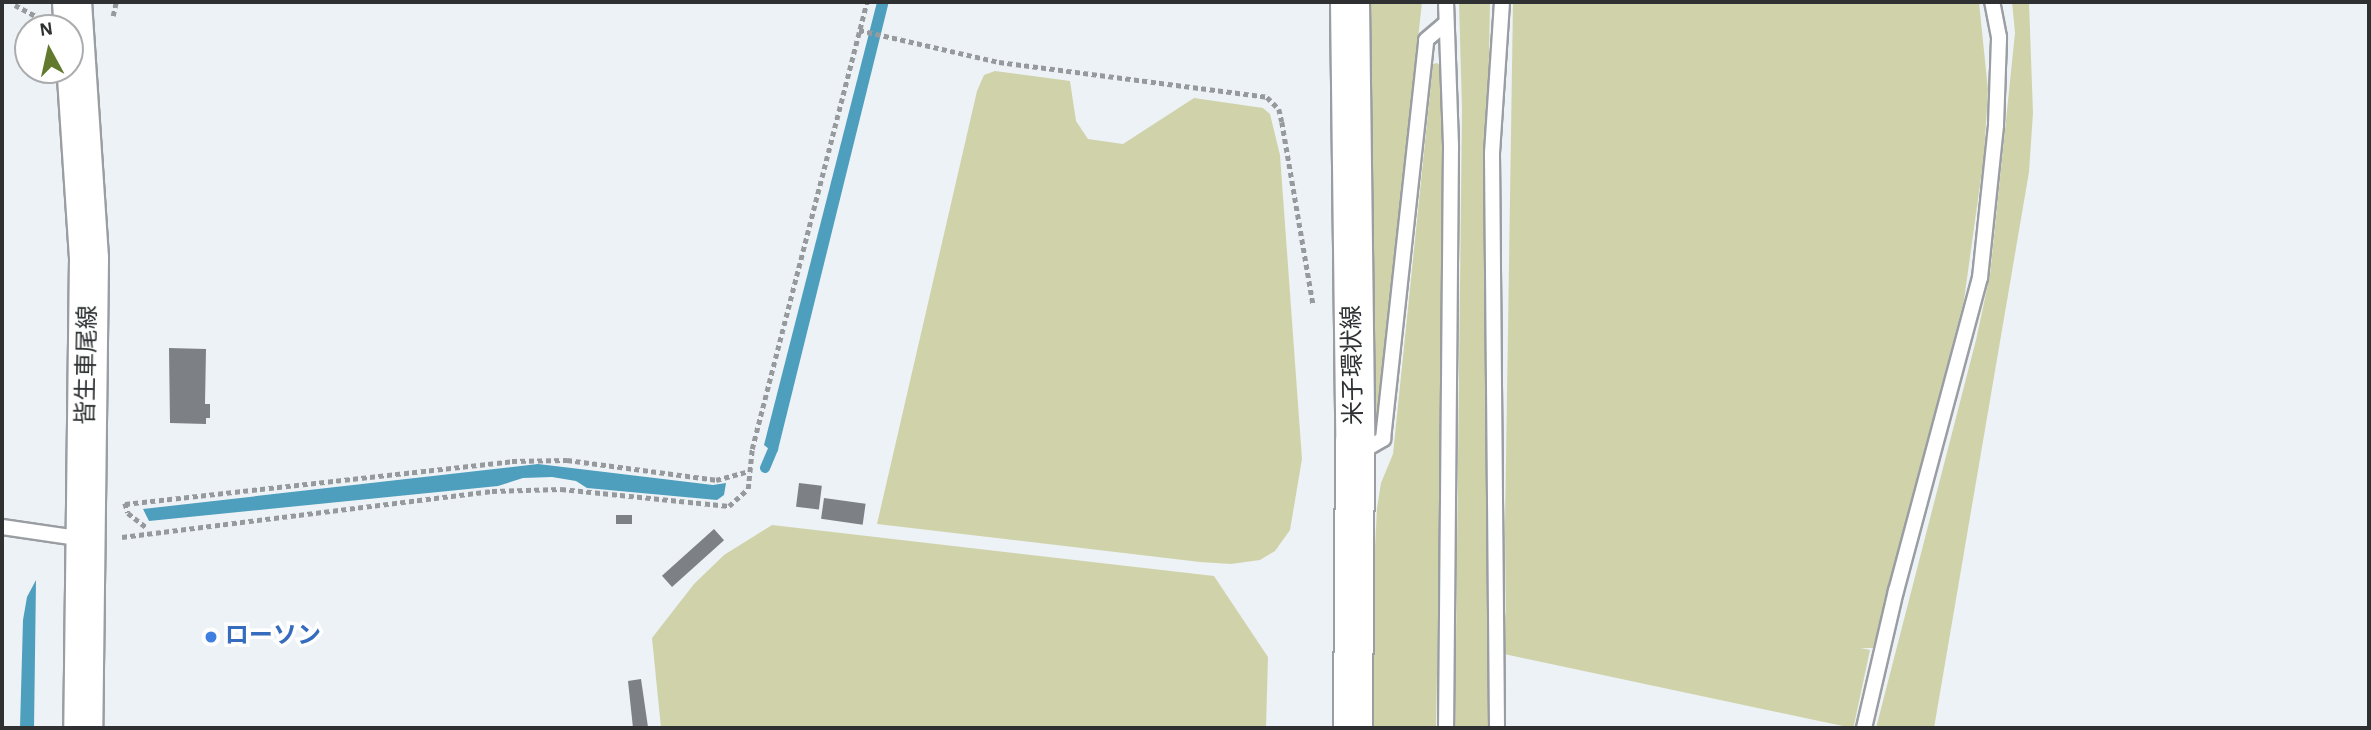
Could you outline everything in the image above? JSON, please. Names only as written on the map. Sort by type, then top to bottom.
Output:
[{"type":"main road","name":"皆生車尾線","points":[[72,2],[89,258],[83,728]]},
{"type":"main road","name":"米子環状線","points":[[1350,2],[1356,455],[1353,728]]},
{"type":"lane","points":[[1446,2],[1451,148],[1446,728]]},
{"type":"lane","points":[[1497,728],[1492,153],[1502,2]]},
{"type":"lane","points":[[1864,728],[1927,470],[1980,278],[1996,125],[1999,37],[1992,2]]},
{"type":"lane","points":[[1356,455],[1383,439],[1426,40],[1445,24]]},
{"type":"lane","points":[[2,527],[86,539]]},
{"type":"path","points":[[86,539],[149,535],[492,491],[561,489],[704,506],[729,506],[748,489],[752,449],[867,2]]},
{"type":"path","points":[[15,5],[32,14]]},
{"type":"path","points":[[859,30],[999,62],[1267,97],[1279,110],[1282,122],[1313,306]]},
{"type":"path","points":[[125,504],[512,461],[567,460],[716,480],[750,471]]},
{"type":"green space","points":[[1366,2],[1422,2],[1374,435],[1372,435]]},
{"type":"green space","points":[[1459,2],[1490,2],[1487,166],[1490,728],[1455,728],[1462,109]]},
{"type":"green space","points":[[1513,2],[1979,2],[1988,90],[1984,156],[1964,300],[1873,648],[1506,650],[1505,526]]},
{"type":"green space","points":[[2012,2],[2029,2],[2033,113],[2029,172],[1934,728],[1876,728],[1976,340],[1990,275],[2015,33]]},
{"type":"green space","points":[[1437,63],[1442,67],[1443,347],[1436,728],[1373,728],[1377,508],[1381,483],[1393,454],[1433,64]]},
{"type":"green space","points":[[995,71],[1070,81],[1076,121],[1088,139],[1123,144],[1194,98],[1263,108],[1270,114],[1280,155],[1302,459],[1290,530],[1275,551],[1260,560],[1231,564],[1200,562],[877,524],[977,91],[984,75]]},
{"type":"green space","points":[[772,525],[1214,576],[1268,657],[1266,728],[661,728],[652,638],[694,584],[724,555]]},
{"type":"green space","points":[[1514,574],[1870,650],[1853,728],[1497,653]]},
{"type":"water","points":[[877,2],[881,2],[769,449],[764,445]]},
{"type":"water","points":[[538,464],[713,485],[726,483],[724,495],[717,500],[587,488],[576,481],[552,477],[523,478],[498,486],[149,521],[143,509]]},
{"type":"water","points":[[36,580],[34,728],[20,728],[23,620],[27,597]]},
{"type":"building","points":[[169,348],[206,349],[205,404],[210,404],[210,418],[206,418],[206,424],[170,423]]},
{"type":"building","points":[[799,483],[822,486],[819,510],[796,507]]},
{"type":"building","points":[[824,498],[866,504],[863,525],[821,519]]},
{"type":"building","points":[[616,515],[632,515],[632,524],[616,524]]},
{"type":"building","points":[[714,529],[724,540],[672,587],[662,576]]},
{"type":"building","points":[[641,679],[648,727],[633,728],[628,681]]},
{"type":"waterway","points":[[765,468],[773,449],[884,2]]},
{"type":"place","name":"ローソン","points":[[211,637]]}]
